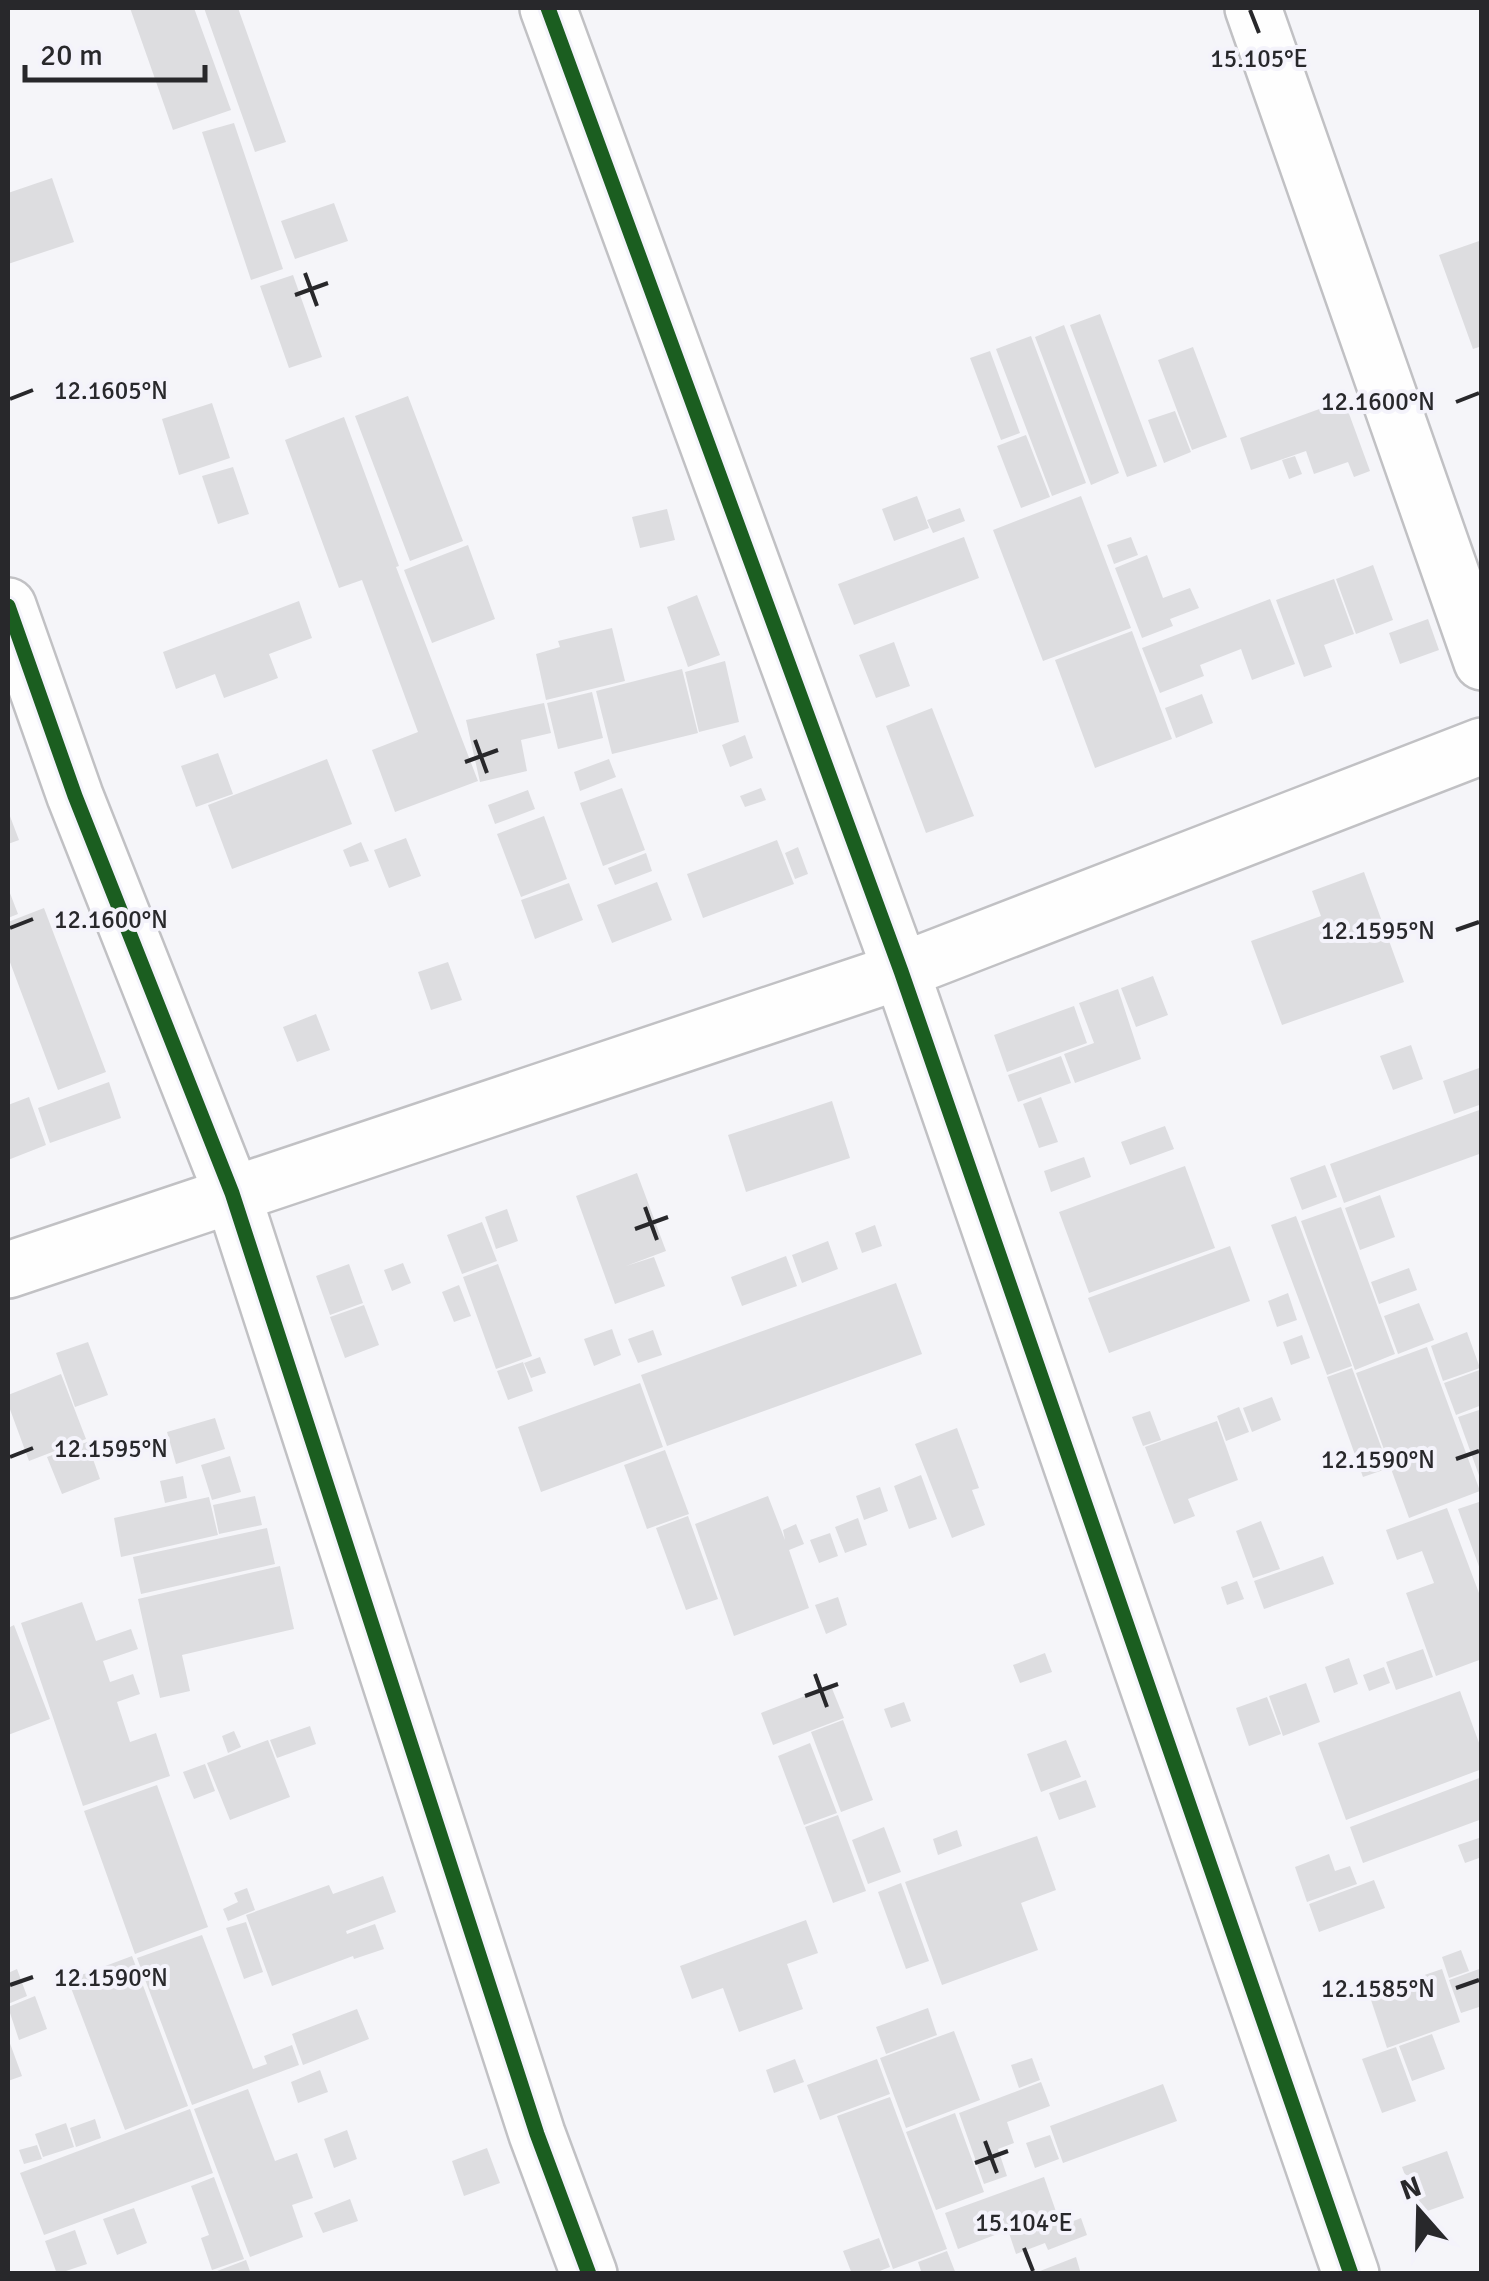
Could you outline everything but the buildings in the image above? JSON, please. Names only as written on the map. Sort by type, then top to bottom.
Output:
[{"type":"street","points":[[548,8],[901,972],[1351,2274]]},
{"type":"street","points":[[1253,8],[1482,662]]},
{"type":"street","points":[[8,606],[76,796],[232,1193],[531,2115],[589,2274]]},
{"type":"street","points":[[8,1270],[901,972],[1482,746]]},
{"type":"cycle path","points":[[548,8],[901,971],[1351,2274]]},
{"type":"cycle path","points":[[8,606],[75,796],[232,1193],[537,2134],[589,2274]]}]
